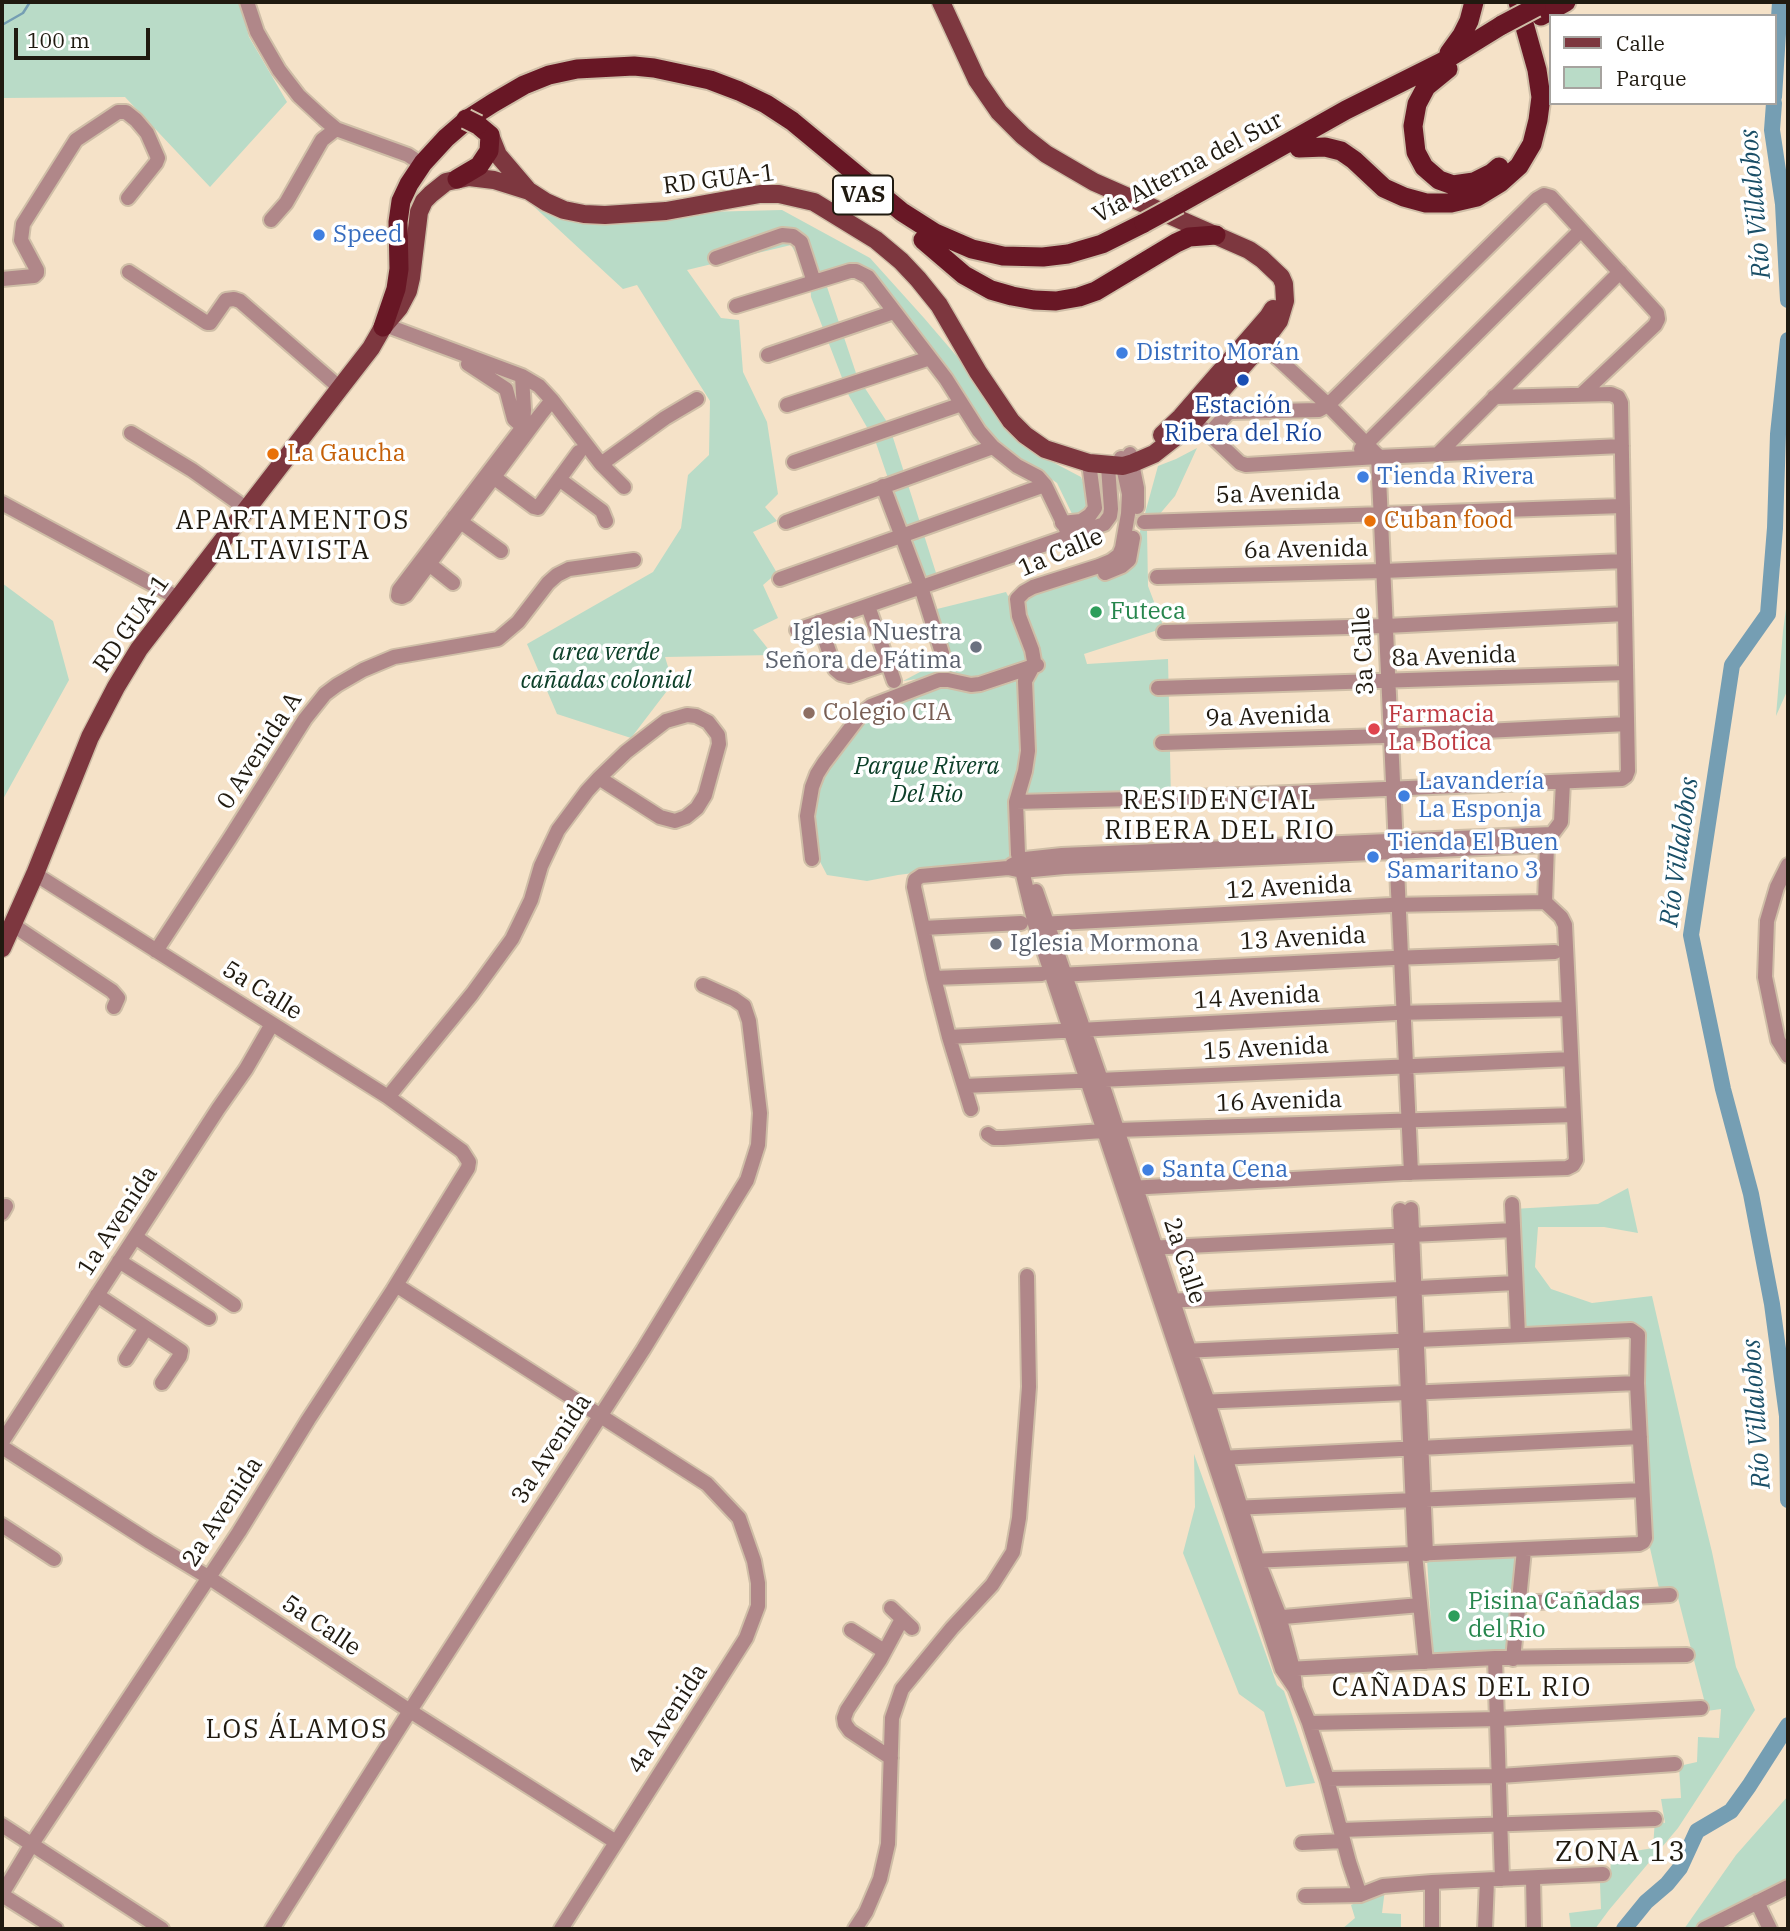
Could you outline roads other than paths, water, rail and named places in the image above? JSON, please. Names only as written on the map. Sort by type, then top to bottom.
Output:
[{"type":"highway","points":[[1445,65],[1469,21],[1474,2]]},
{"type":"highway","name":"Vía Alterna del Sur","points":[[1445,65],[1426,87],[1417,104],[1413,126],[1416,152],[1424,167],[1439,180],[1453,184],[1474,182],[1492,173],[1509,158],[1522,138],[1528,117],[1526,73],[1506,2]]},
{"type":"highway","name":"Vía Alterna del Sur","points":[[1268,159],[1299,148],[1445,65],[1504,30],[1535,7],[1566,2]]},
{"type":"highway","name":"Vía Alterna del Sur","points":[[1299,148],[1325,147],[1341,151],[1384,188],[1404,197],[1426,203],[1451,203],[1477,197],[1500,183],[1519,166],[1532,144],[1541,97],[1537,70],[1535,7]]},
{"type":"highway","name":"Vía Alterna del Sur","points":[[385,324],[399,289],[402,222],[406,202],[414,186],[427,166],[464,128],[495,105],[527,89],[551,84],[632,79],[672,83],[708,92],[760,115],[785,131],[894,222],[923,240],[966,260],[1003,269],[1023,270],[1067,264],[1105,253],[1268,159],[1346,110],[1445,65]]},
{"type":"highway","name":"Vía Alterna del Sur","points":[[385,324],[399,269],[398,222],[401,201],[423,163],[446,138],[493,103],[548,75],[577,69],[634,66],[654,68],[710,80],[739,91],[792,121],[902,212],[935,233],[972,249],[1003,256],[1043,257],[1068,254],[1149,226]]},
{"type":"highway","points":[[385,324],[389,288],[387,225],[390,205],[414,159],[446,121],[455,118],[478,126],[489,151],[479,166],[457,178]]},
{"type":"highway","points":[[923,240],[964,275],[991,289],[1012,296],[1056,301],[1097,291],[1189,237],[1216,235]]},
{"type":"main road","points":[[941,2],[977,80],[999,112],[1046,155],[1094,182],[1249,250],[1273,268],[1284,284],[1285,301],[1279,321],[1255,348],[1199,428],[1153,454],[1123,461]]},
{"type":"main road","points":[[478,126],[516,178],[529,191]]},
{"type":"main road","name":"RD GUA-1","points":[[2,948],[90,737],[116,687],[139,649],[399,308],[411,278],[419,212],[424,201],[438,188],[457,178],[481,177],[511,184],[565,210],[584,214],[666,211],[760,194],[796,196],[814,202],[876,240],[918,279],[944,313],[1010,421],[1025,435],[1045,449],[1089,463],[1123,461]]},
{"type":"main road","points":[[1123,461],[1163,435],[1211,382],[1255,348],[1262,324],[1274,305],[1273,268]]},
{"type":"main road","points":[[1199,428],[1211,382]]},
{"type":"street","points":[[247,2],[257,32],[279,70],[299,96],[336,129],[414,159]]},
{"type":"street","points":[[2,279],[34,276],[37,273],[21,240],[23,224],[76,140],[118,112],[126,112],[136,120],[147,133],[158,158],[128,198]]},
{"type":"street","points":[[271,220],[286,203],[322,140],[336,129]]},
{"type":"street","points":[[1582,394],[1655,325],[1657,313],[1551,197],[1544,195],[1323,408],[1231,412],[1199,428],[1243,465],[1369,452],[1437,455],[1622,446]]},
{"type":"street","points":[[1369,452],[1581,230]]},
{"type":"street","points":[[716,258],[782,236],[793,236],[800,242],[814,282]]},
{"type":"street","points":[[736,306],[850,271],[862,274],[872,281],[930,358],[979,431],[993,447],[1017,466],[1038,477],[1045,485],[1065,529]]},
{"type":"street","points":[[129,272],[207,323],[210,323],[226,300],[234,299],[240,302],[340,388]]},
{"type":"street","points":[[1437,455],[1620,272]]},
{"type":"street","points":[[768,355],[894,312]]},
{"type":"street","points":[[385,324],[522,376],[539,386],[601,464],[624,487]]},
{"type":"street","points":[[1255,348],[1369,452]]},
{"type":"street","points":[[787,405],[930,358]]},
{"type":"street","points":[[468,364],[506,389],[513,417],[526,428]]},
{"type":"street","points":[[522,376],[526,428]]},
{"type":"street","points":[[1019,802],[1563,782],[1622,779],[1626,776],[1621,403],[1618,397],[1611,394],[1494,397]]},
{"type":"street","points":[[601,464],[665,418],[697,399]]},
{"type":"street","points":[[453,583],[426,561],[526,428],[552,400]]},
{"type":"street","points":[[794,461],[962,404]]},
{"type":"street","points":[[131,433],[192,470],[247,509]]},
{"type":"street","points":[[786,522],[993,447]]},
{"type":"street","points":[[490,475],[538,508],[579,452]]},
{"type":"street","name":"3a Calle","points":[[1369,452],[1376,514],[1382,626],[1407,1173]]},
{"type":"street","points":[[1065,529],[1087,531],[1104,524],[1110,516],[1111,497],[1123,461]]},
{"type":"street","name":"1a Calle","points":[[1021,862],[1019,802],[1033,758],[1032,684],[1037,665],[1017,609],[1033,587],[1111,561],[1119,555],[1129,494],[1123,461]]},
{"type":"street","points":[[797,630],[920,587],[1081,521],[1095,508],[1089,463]]},
{"type":"street","points":[[559,479],[602,511],[606,520]]},
{"type":"street","points":[[780,579],[1045,485]]},
{"type":"street","points":[[883,486],[942,653]]},
{"type":"street","points":[[2,503],[178,598]]},
{"type":"street","name":"5a Avenida","points":[[1144,522],[1623,506]]},
{"type":"street","points":[[457,519],[501,551]]},
{"type":"street","name":"0 Avenida A","points":[[156,951],[305,719],[331,690],[363,670],[394,657],[498,639],[518,622],[557,575],[569,569],[634,560]]},
{"type":"street","name":"6a Avenida","points":[[1157,577],[1624,561]]},
{"type":"street","points":[[869,606],[894,681]]},
{"type":"street","points":[[1164,632],[1382,626],[1625,614]]},
{"type":"street","points":[[819,622],[835,669],[841,674],[849,676],[888,663]]},
{"type":"street","points":[[812,859],[807,816],[812,787],[824,763],[862,713],[871,706],[939,680],[980,684],[1037,665]]},
{"type":"street","name":"8a Avenida","points":[[1158,688],[1626,673]]},
{"type":"street","points":[[388,1097],[472,994],[512,939],[531,900],[541,866],[558,830],[587,791],[599,779],[626,752],[666,721],[687,715],[696,716],[708,722],[719,735],[705,795],[697,808],[686,817],[675,821],[660,817],[599,779]]},
{"type":"street","name":"9a Avenida","points":[[1162,743],[1627,724]]},
{"type":"street","points":[[1130,1188],[1407,1173],[1567,1168],[1573,1165],[1576,1160],[1565,925],[1561,917],[1545,902],[1549,840],[1561,822],[1563,782]]},
{"type":"street","points":[[971,1109],[949,1037],[914,887],[915,880],[921,876],[1021,862],[1549,840]]},
{"type":"street","name":"2a Calle","points":[[1021,862],[1034,923],[1078,1031],[1252,1562],[1309,1723],[1360,1895]]},
{"type":"street","points":[[1788,865],[1783,892],[1767,921],[1765,977],[1779,1040],[1788,1056]]},
{"type":"street","name":"5a Calle","points":[[35,874],[388,1097],[462,1150]]},
{"type":"street","name":"12 Avenida","points":[[923,928],[1394,905],[1545,902]]},
{"type":"street","points":[[13,925],[112,991],[118,998],[114,1007]]},
{"type":"street","name":"13 Avenida","points":[[934,978],[1555,953]]},
{"type":"street","name":"3a Avenida","points":[[271,1929],[643,1350],[747,1180],[758,1145],[760,1113],[749,1021],[744,1006],[703,985]]},
{"type":"street","name":"14 Avenida","points":[[949,1037],[1399,1014],[1568,1009]]},
{"type":"street","name":"1a Avenida","points":[[2,1444],[246,1069],[272,1024]]},
{"type":"street","name":"15 Avenida","points":[[964,1086],[1571,1059]]},
{"type":"street","name":"16 Avenida","points":[[988,1135],[1003,1138],[1110,1131],[1573,1115]]},
{"type":"street","name":"2a Avenida","points":[[2,1895],[32,1844],[396,1285],[468,1167],[469,1162],[462,1150]]},
{"type":"street","points":[[1511,1204],[1518,1335]]},
{"type":"street","points":[[1406,1210],[1421,1554],[1420,1605],[1426,1662]]},
{"type":"street","points":[[1149,1248],[1513,1230]]},
{"type":"street","points":[[136,1236],[234,1305]]},
{"type":"street","points":[[120,1261],[209,1318]]},
{"type":"street","points":[[855,1929],[866,1912],[880,1879],[888,1844],[892,1718],[902,1689],[952,1628],[992,1585],[1013,1552],[1019,1518],[1029,1387],[1027,1276]]},
{"type":"street","points":[[1167,1301],[1515,1283]]},
{"type":"street","points":[[396,1285],[600,1416]]},
{"type":"street","points":[[97,1295],[182,1353],[162,1383]]},
{"type":"street","points":[[126,1359],[146,1328]]},
{"type":"street","points":[[1183,1351],[1631,1331],[1638,1335],[1637,1383],[1645,1538],[1643,1542],[1252,1562]]},
{"type":"street","points":[[1201,1402],[1637,1383]]},
{"type":"street","name":"4a Avenida","points":[[561,1929],[746,1638],[758,1606],[754,1562],[739,1518],[707,1484],[600,1416]]},
{"type":"street","points":[[1219,1458],[1640,1437]]},
{"type":"street","name":"5a Calle","points":[[2,1444],[410,1712],[616,1842]]},
{"type":"street","points":[[1236,1508],[1642,1490]]},
{"type":"street","points":[[2,1525],[54,1559]]},
{"type":"street","points":[[1513,1658],[1524,1550]]},
{"type":"street","points":[[1519,1603],[1670,1595]]},
{"type":"street","points":[[1273,1618],[1420,1605]]},
{"type":"street","points":[[891,1608],[907,1623],[884,1651],[847,1710],[845,1724],[850,1731],[891,1758]]},
{"type":"street","points":[[851,1630],[884,1651]]},
{"type":"street","points":[[1288,1669],[1495,1658],[1687,1655]]},
{"type":"street","points":[[1485,1929],[1502,1824],[1495,1658]]},
{"type":"street","points":[[1309,1723],[1498,1719],[1701,1708]]},
{"type":"street","points":[[1327,1779],[1500,1776],[1675,1764]]},
{"type":"street","points":[[1302,1843],[1342,1836],[1502,1824],[1655,1819]]},
{"type":"street","points":[[2,1825],[162,1929]]},
{"type":"street","points":[[1305,1896],[1360,1895],[1382,1886],[1432,1882],[1603,1874]]},
{"type":"street","points":[[1533,1878],[1534,1929]]},
{"type":"street","points":[[1432,1882],[1432,1929]]},
{"type":"street","points":[[1704,1929],[1788,1887]]},
{"type":"street","points":[[2,1895],[56,1929]]},
{"type":"street","points":[[1757,1902],[1770,1929]]},
{"type":"waterway","points":[[2,25],[23,13],[30,2]]},
{"type":"waterway","name":"Río Villalobos","points":[[1776,65],[1780,2]]},
{"type":"waterway","name":"Río Villalobos","points":[[1774,105],[1772,130],[1783,204],[1788,300]]},
{"type":"waterway","name":"Río Villalobos","points":[[1788,340],[1778,434],[1775,528],[1768,614],[1732,665],[1691,935],[1723,1089],[1751,1194],[1772,1304],[1787,1416],[1788,1500]]},
{"type":"waterway","points":[[1624,1929],[1680,1868],[1697,1831],[1731,1811],[1788,1725]]},
{"type":"place","name":"Speed","points":[[319,235]]},
{"type":"place","name":"Distrito Morán","points":[[1122,353]]},
{"type":"place","name":"Estación Ribera del Río","points":[[1243,380]]},
{"type":"place","name":"La Gaucha","points":[[273,454]]},
{"type":"place","name":"Tienda Rivera","points":[[1363,477]]},
{"type":"place","name":"Cuban food","points":[[1370,521]]},
{"type":"place","name":"Futeca","points":[[1096,612]]},
{"type":"place","name":"Iglesia Nuestra Señora de Fátima","points":[[976,647]]},
{"type":"place","name":"Colegio CIA","points":[[809,713]]},
{"type":"place","name":"Farmacia La Botica","points":[[1374,729]]},
{"type":"place","name":"Lavandería La Esponja","points":[[1404,796]]},
{"type":"place","name":"Tienda El Buen Samaritano 3","points":[[1373,857]]},
{"type":"place","name":"Iglesia Mormona","points":[[996,944]]},
{"type":"place","name":"Santa Cena","points":[[1148,1170]]},
{"type":"place","name":"Pisina Cañadas del Rio","points":[[1454,1616]]},
{"type":"district","name":"APARTAMENTOS ALTAVISTA","points":[[293,536]]},
{"type":"district","name":"RESIDENCIAL RIBERA DEL RIO","points":[[1220,816]]},
{"type":"district","name":"CAÑADAS DEL RIO","points":[[1462,1688]]},
{"type":"district","name":"LOS ÁLAMOS","points":[[297,1730]]},
{"type":"district","name":"ZONA 13","points":[[1621,1853]]},
{"type":"park label","name":"area verde cañadas colonial","points":[[606,667]]},
{"type":"park label","name":"Parque Rivera Del Rio","points":[[927,781]]}]
